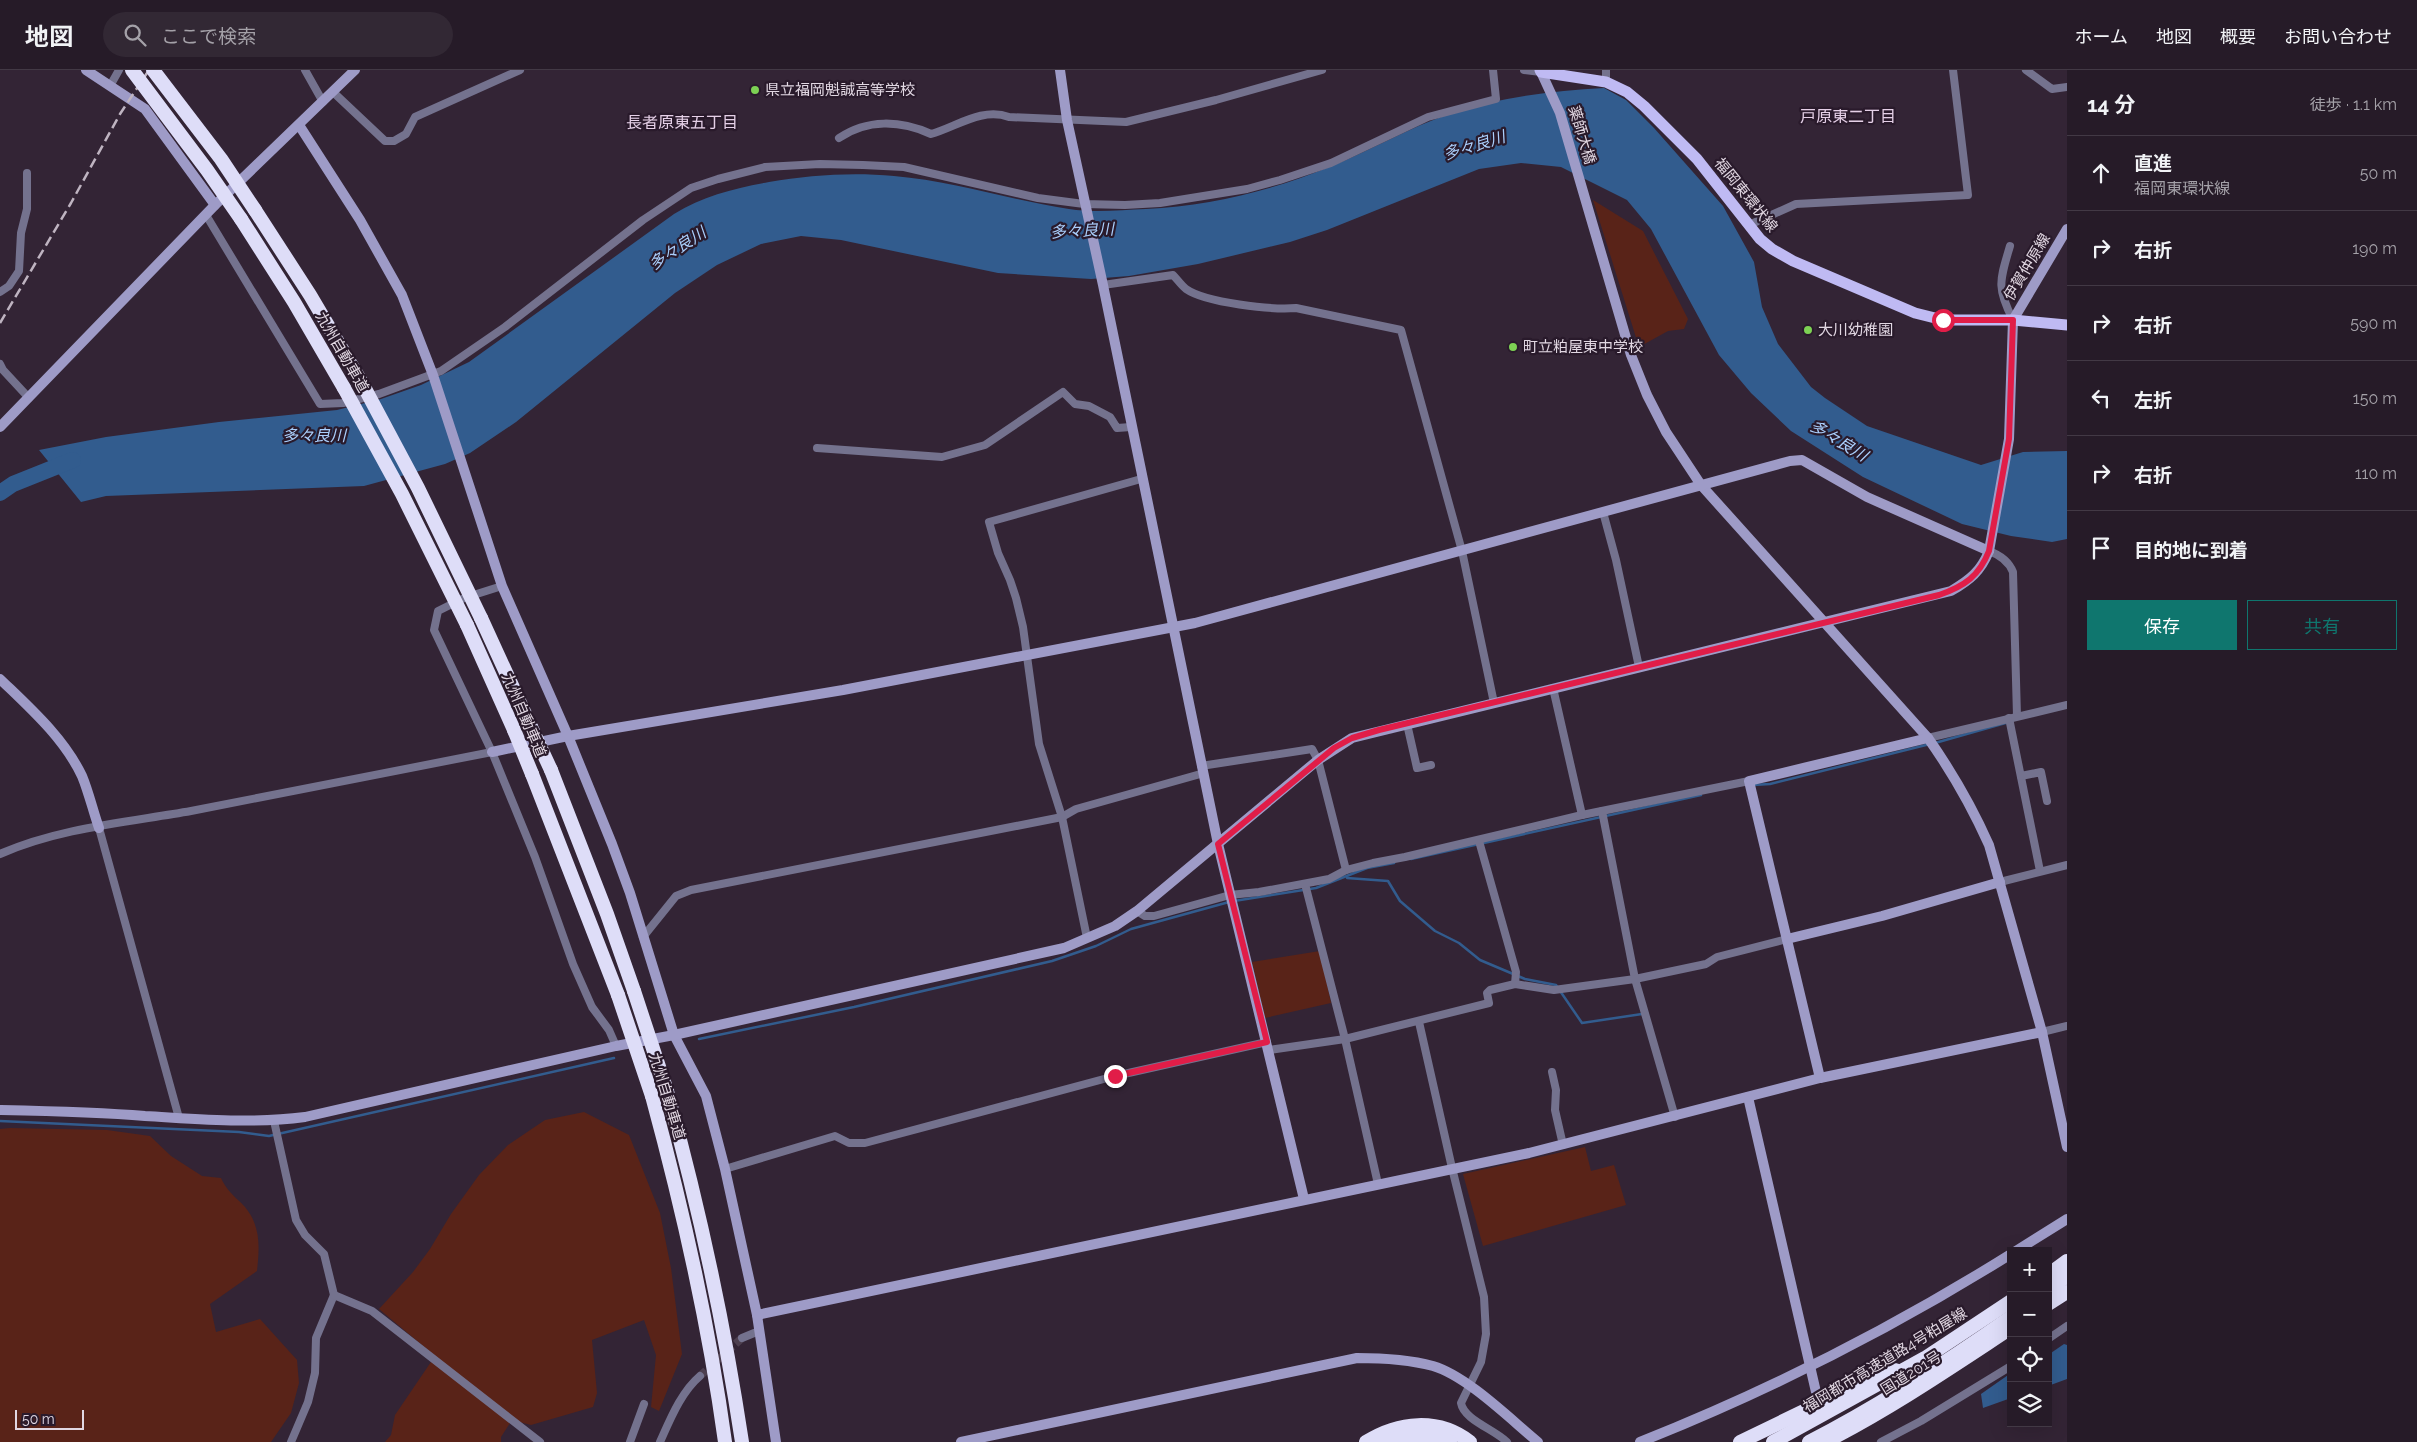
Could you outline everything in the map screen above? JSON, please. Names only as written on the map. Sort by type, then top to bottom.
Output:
[{"type":"highway","name":"九州自動車道","points":[[132,70],[201,162],[240,219],[294,302],[344,388],[402,494],[467,625],[514,730],[618,995],[652,1096],[690,1242],[717,1384],[725,1442]]},
{"type":"highway","name":"九州自動車道","points":[[153,70],[221,159],[255,210],[310,295],[362,384],[418,488],[481,618],[551,770],[607,914],[666,1092],[705,1237],[721,1313],[742,1442]]},
{"type":"highway","points":[[2052,1267],[2067,1256]]},
{"type":"highway","points":[[2052,1272],[2067,1261]]},
{"type":"highway","points":[[2052,1287],[2067,1276]]},
{"type":"highway","points":[[2052,1301],[2067,1292]]},
{"type":"highway","name":"国道201号","points":[[1765,1442],[1898,1371],[2007,1300]]},
{"type":"highway","name":"福岡都市高速道路4号粕屋線","points":[[1773,1442],[1925,1358],[2007,1304]]},
{"type":"highway","name":"福岡都市高速道路4号粕屋線","points":[[1809,1442],[1836,1428],[2007,1320]]},
{"type":"highway","name":"国道201号","points":[[1825,1442],[1928,1382],[2007,1331]]},
{"type":"highway","points":[[1740,1442],[1891,1368],[1898,1371]]},
{"type":"highway","points":[[1366,1442],[1386,1430],[1414,1425],[1435,1426],[1461,1435],[1470,1442]]},
{"type":"highway","points":[[1384,1442],[1406,1436],[1428,1435],[1450,1442]]},
{"type":"main road","name":"福岡東環状線","points":[[1540,71],[1606,82],[1627,92],[1665,126],[1697,159],[1749,225],[1772,250],[1792,261],[1915,313],[1943,320],[2013,320],[2067,325]]},
{"type":"street","points":[[86,70],[145,109],[214,206]]},
{"type":"street","points":[[110,86],[120,70]]},
{"type":"street","points":[[306,70],[323,102]]},
{"type":"street","points":[[0,427],[214,206],[355,70]]},
{"type":"street","points":[[333,92],[385,141],[394,141],[406,134],[415,117],[520,70]]},
{"type":"street","points":[[1060,70],[1067,120],[1084,204],[1103,285],[1130,427],[1218,844],[1304,1199]]},
{"type":"street","points":[[839,138],[854,128],[883,123],[900,123],[931,134],[940,132],[947,126],[974,119],[986,113],[998,113],[1009,117],[1126,122],[1216,100],[1322,70]]},
{"type":"street","points":[[206,215],[320,404],[343,403],[433,377],[505,327],[643,220],[691,188],[718,179],[765,168],[784,166],[820,164],[888,166],[913,169],[1038,198],[1084,204],[1125,205],[1160,203],[1247,189],[1280,180],[1331,163],[1428,116],[1496,99],[1493,70]]},
{"type":"street","points":[[1524,70],[1540,71]]},
{"type":"street","points":[[1606,70],[1606,82]]},
{"type":"street","points":[[1749,225],[1796,204],[1968,195],[1953,70]]},
{"type":"street","points":[[2026,70],[2052,89],[2067,87]]},
{"type":"street","name":"薬師大橋","points":[[1540,71],[1560,113],[1639,377],[1666,432],[1701,485],[1928,738],[1943,759],[1977,818],[2000,882],[2042,1032],[2067,1147]]},
{"type":"street","points":[[299,125],[381,254],[402,295],[433,377],[502,586],[568,736],[630,893],[674,1035],[706,1096],[725,1169],[757,1315],[776,1442]]},
{"type":"street","points":[[0,292],[9,286],[19,271],[21,233],[27,209],[27,173]]},
{"type":"street","name":"伊賀仲原線","points":[[2013,320],[2067,230]]},
{"type":"street","points":[[0,1110],[70,1111],[179,1118],[274,1121],[333,1111],[616,1046],[674,1035],[1064,948],[1115,926],[1137,912],[1318,760],[1352,738],[1951,591],[1972,578],[1983,566],[1990,546],[2009,439],[2013,320],[2005,304],[2000,281],[2010,246]]},
{"type":"street","points":[[1103,285],[1173,275],[1187,290],[1204,297],[1250,306],[1280,309],[1296,308],[1401,330],[1462,550],[1494,703]]},
{"type":"street","points":[[0,364],[28,398]]},
{"type":"street","points":[[817,448],[942,457],[986,445],[1063,392],[1075,404],[1089,406],[1110,417],[1117,428],[1130,427]]},
{"type":"street","points":[[0,854],[14,848],[69,833],[568,736],[843,690],[1173,628],[1790,461],[1802,460],[1867,497],[1990,546],[2011,566],[2013,572],[2013,717],[2021,776],[2040,871]]},
{"type":"street","points":[[1087,938],[1062,816],[1039,744],[1023,627],[1016,598],[998,553],[989,522],[1141,479]]},
{"type":"street","points":[[1603,512],[1616,560],[1639,667]]},
{"type":"street","points":[[502,586],[464,598],[438,611],[434,630],[492,752],[535,857],[573,964],[592,1007],[609,1030],[616,1046]]},
{"type":"street","points":[[0,679],[37,716],[67,750],[82,777],[99,828],[179,1118]]},
{"type":"street","points":[[1553,688],[1582,816]]},
{"type":"street","points":[[1137,912],[1145,916],[1154,916],[1230,895],[1329,879],[1346,870],[1479,841],[1602,811],[1749,781],[2067,704]]},
{"type":"street","points":[[1407,724],[1417,768],[1430,765]]},
{"type":"street","points":[[643,937],[676,896],[691,890],[1062,816],[1076,809],[1203,769],[1312,749],[1318,760],[1346,870]]},
{"type":"street","points":[[2021,776],[2041,772],[2047,801]]},
{"type":"street","points":[[1749,781],[1820,1078]]},
{"type":"street","points":[[1602,811],[1635,979],[1675,1117]]},
{"type":"street","points":[[1479,841],[1516,972],[1514,984]]},
{"type":"street","points":[[725,1169],[835,1136],[849,1143],[865,1143],[1115,1076],[1268,1046],[1345,1039],[1419,1022],[1489,1003],[1487,993],[1490,990],[1514,984],[1554,990],[1635,979],[1706,964],[1717,957],[1882,916],[2067,865]]},
{"type":"street","points":[[1305,884],[1345,1039],[1378,1184]]},
{"type":"street","points":[[1419,1022],[1484,1297],[1486,1334],[1481,1362],[1461,1403],[1462,1409],[1468,1416],[1497,1432],[1506,1442]]},
{"type":"street","points":[[757,1315],[1563,1145],[1820,1078],[2067,1026]]},
{"type":"street","points":[[1552,1072],[1556,1090],[1555,1110],[1563,1145]]},
{"type":"street","points":[[1748,1097],[1812,1367],[1816,1392]]},
{"type":"street","points":[[274,1121],[296,1220],[305,1236],[324,1254],[334,1295],[316,1338],[314,1373],[310,1395],[291,1442]]},
{"type":"street","points":[[2022,1247],[2067,1219]]},
{"type":"street","points":[[1640,1442],[1731,1405],[1812,1367],[1957,1288],[2007,1257]]},
{"type":"street","points":[[334,1295],[372,1311],[540,1442]]},
{"type":"street","points":[[2051,1337],[2067,1326]]},
{"type":"street","points":[[742,1338],[759,1331]]},
{"type":"street","points":[[961,1442],[1357,1358],[1397,1358],[1435,1366],[1470,1386],[1538,1442]]},
{"type":"street","points":[[1881,1442],[1928,1417],[2007,1368]]},
{"type":"street","points":[[660,1442],[670,1418],[693,1382],[700,1376]]},
{"type":"street","points":[[630,1442],[644,1404]]},
{"type":"shaded area","points":[[1593,200],[1643,231],[1688,319],[1684,329],[1668,331],[1639,347]]},
{"type":"shaded area","points":[[1320,951],[1331,1003],[1265,1018],[1252,962]]},
{"type":"shaded area","points":[[584,1112],[629,1135],[660,1213],[671,1268],[682,1354],[659,1411],[651,1407],[656,1355],[644,1320],[592,1340],[597,1393],[593,1407],[531,1425],[512,1420],[501,1437],[501,1442],[385,1442],[391,1435],[395,1415],[435,1356],[379,1309],[413,1272],[479,1175],[508,1145],[545,1120]]},
{"type":"shaded area","points":[[0,1129],[107,1130],[150,1136],[171,1156],[202,1176],[221,1178],[228,1190],[243,1205],[254,1221],[259,1249],[257,1271],[210,1304],[216,1332],[260,1319],[297,1360],[299,1383],[291,1413],[271,1442],[0,1442]]},
{"type":"shaded area","points":[[1585,1147],[1591,1171],[1614,1165],[1626,1205],[1483,1246],[1463,1174]]},
{"type":"water","points":[[1604,88],[1626,100],[1654,128],[1723,206],[1754,262],[1762,307],[1778,344],[1811,387],[1867,426],[1981,465],[2023,452],[2067,451],[2067,539],[2052,542],[2011,536],[1962,524],[1863,477],[1791,431],[1751,393],[1719,355],[1651,229],[1627,200],[1561,167],[1521,163],[1479,169],[1327,230],[1290,242],[1198,264],[1129,276],[1091,279],[998,273],[841,240],[801,236],[761,244],[717,265],[675,293],[516,422],[470,453],[445,464],[364,486],[106,496],[81,502],[39,450],[106,437],[219,422],[337,410],[381,399],[421,385],[469,362],[674,214],[696,202],[744,187],[815,176],[878,175],[916,178],[1047,205],[1088,211],[1193,205],[1239,196],[1307,176],[1405,132],[1470,107],[1527,96]]},
{"type":"water","points":[[2064,1344],[2067,1345],[2067,1379],[2052,1385],[2052,1382],[2052,1352]]},
{"type":"water","points":[[2007,1376],[2007,1399],[1983,1408],[1981,1394]]},
{"type":"waterway","name":"多々良川","points":[[0,493],[13,484],[73,460]]},
{"type":"waterway","points":[[1935,743],[2009,722]]},
{"type":"waterway","points":[[1753,785],[1770,784],[1930,744]]},
{"type":"waterway","points":[[1411,859],[1701,795]]},
{"type":"waterway","points":[[1234,901],[1316,888],[1367,868],[1394,863]]},
{"type":"waterway","points":[[1347,878],[1388,881],[1400,901],[1435,931],[1459,943],[1480,960],[1525,979],[1556,985],[1582,1023],[1642,1014]]},
{"type":"waterway","points":[[699,1039],[854,1007],[1052,961],[1096,946],[1131,929],[1229,902]]},
{"type":"waterway","points":[[0,1121],[239,1132],[269,1136],[614,1058]]},
{"type":"tunnel","points":[[700,1376],[742,1338]]},
{"type":"railway","points":[[0,323],[71,203],[120,114],[149,70]]},
{"type":"place","name":"県立福岡魁誠高等学校","points":[[755,90]]},
{"type":"place","name":"大川幼稚園","points":[[1808,330]]},
{"type":"place","name":"町立粕屋東中学校","points":[[1513,347]]},
{"type":"district","name":"戸原東二丁目","points":[[1848,116]]},
{"type":"district","name":"長者原東五丁目","points":[[682,122]]},
{"type":"route","points":[[1115,1076],[1267,1042],[1218,844],[1334,748],[1352,738],[1379,730],[1939,595],[1951,591],[1972,578],[1983,566],[1992,541],[2009,439],[2013,320],[1943,320]]}]
